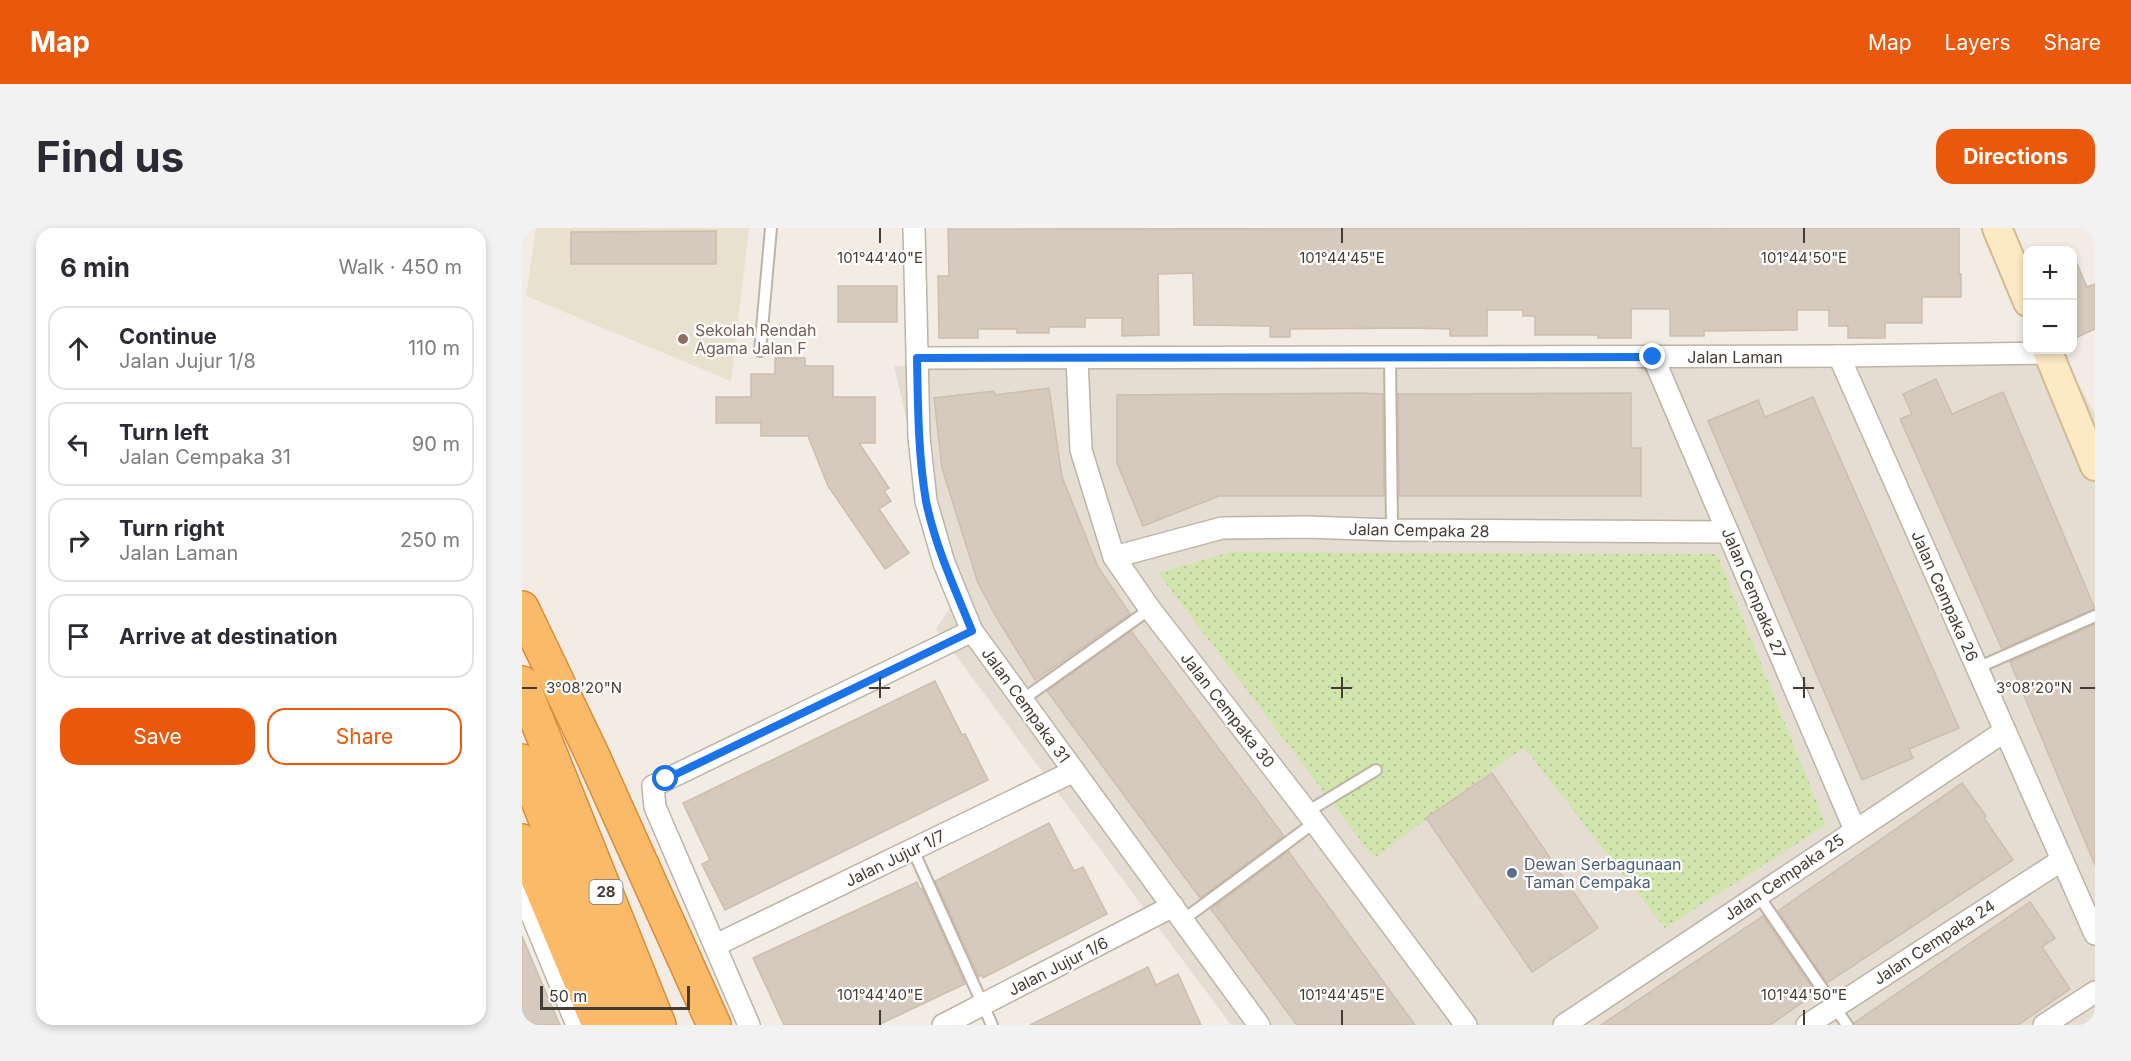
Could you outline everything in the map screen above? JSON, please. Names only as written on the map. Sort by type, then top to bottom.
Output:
[{"type":"highway","points":[[522,608],[591,752],[714,1025]]},
{"type":"highway","name":"28","points":[[522,683],[534,763],[628,1025]]},
{"type":"highway","name":"28","points":[[534,763],[658,1025]]},
{"type":"highway","points":[[522,841],[598,1025]]},
{"type":"street","name":"Jalan Cempaka 31","points":[[914,228],[919,437],[926,501],[944,562],[972,631],[1259,1025]]},
{"type":"street","points":[[1997,228],[2027,300]]},
{"type":"street","name":"Jalan Laman","points":[[917,358],[1839,356],[2023,352]]},
{"type":"street","points":[[2049,354],[2095,466]]},
{"type":"street","name":"Jalan Cempaka 26","points":[[1839,356],[2095,934]]},
{"type":"street","name":"Jalan Cempaka 27","points":[[1653,357],[1855,830]]},
{"type":"street","name":"Jalan Cempaka 30","points":[[1077,358],[1081,450],[1114,557],[1150,609],[1311,817],[1466,1025]]},
{"type":"street","name":"Jalan Cempaka 28","points":[[1114,557],[1222,528],[1728,532]]},
{"type":"street","points":[[749,1025],[655,807],[653,789],[656,783],[972,631]]},
{"type":"street","name":"Jalan Cempaka 25","points":[[1572,1023],[1758,895],[2005,731]]},
{"type":"street","name":"Jalan Jujur 1/7","points":[[716,945],[1074,771]]},
{"type":"street","name":"Jalan Cempaka 24","points":[[1807,1025],[2062,860]]},
{"type":"street","points":[[522,891],[577,1025]]},
{"type":"street","name":"Jalan Jujur 1/6","points":[[943,1025],[1178,913]]},
{"type":"street","points":[[2044,1025],[2095,992]]},
{"type":"lane","points":[[760,351],[771,228]]},
{"type":"lane","points":[[1390,357],[1392,530]]},
{"type":"lane","points":[[1022,700],[1150,609]]},
{"type":"lane","points":[[1977,668],[2095,616]]},
{"type":"lane","points":[[1178,913],[1376,770]]},
{"type":"lane","points":[[913,850],[992,1025]]},
{"type":"lane","points":[[1758,895],[1847,1025]]},
{"type":"shaded area","name":"Sekolah Rendah Agama Jalan F","points":[[536,228],[749,228],[731,381],[526,296]]},
{"type":"shaded area","points":[[2023,344],[2023,354],[2061,354],[2095,414],[2095,1025],[1231,1025],[936,629],[950,608],[894,366]]},
{"type":"green space","points":[[1231,552],[1717,554],[1826,825],[1665,928],[1524,747],[1374,858],[1158,573]]},
{"type":"building","points":[[1959,228],[1961,297],[1922,297],[1922,323],[1885,323],[1885,338],[1848,338],[1848,326],[1829,326],[1829,310],[1797,310],[1797,330],[1704,331],[1704,336],[1670,336],[1670,309],[1631,309],[1631,338],[1598,338],[1598,335],[1535,335],[1535,316],[1523,316],[1523,310],[1487,310],[1487,336],[1450,336],[1450,329],[1414,328],[1290,329],[1290,337],[1270,337],[1270,326],[1194,325],[1193,273],[1158,274],[1159,335],[1122,336],[1122,318],[1085,318],[1085,327],[1049,327],[1049,333],[1017,333],[1017,329],[978,329],[978,338],[939,338],[938,276],[949,276],[948,229]]},
{"type":"building","points":[[716,231],[716,264],[571,264],[571,232]]},
{"type":"building","points":[[2077,264],[2087,287],[2095,284],[2095,329],[2077,337]]},
{"type":"building","points":[[838,286],[897,286],[897,322],[838,322]]},
{"type":"building","points":[[775,358],[805,358],[805,366],[833,366],[833,397],[875,397],[875,443],[859,443],[889,488],[884,491],[891,501],[879,509],[909,553],[885,569],[828,486],[808,436],[761,436],[761,423],[716,423],[716,397],[751,397],[751,374],[775,374]]},
{"type":"building","points":[[1936,379],[1952,414],[2003,392],[2095,609],[2002,649],[1900,419],[1912,414],[1903,394]]},
{"type":"building","points":[[1049,388],[1062,477],[1098,567],[1130,614],[1035,680],[978,583],[942,468],[934,398],[994,391],[995,395]]},
{"type":"building","points":[[1631,393],[1631,448],[1641,448],[1641,496],[1399,496],[1398,394]]},
{"type":"building","points":[[1383,394],[1384,496],[1219,496],[1143,526],[1117,463],[1117,395]]},
{"type":"building","points":[[1813,397],[1959,728],[1909,749],[1913,758],[1862,780],[1708,421],[1758,400],[1765,417]]},
{"type":"building","points":[[2095,624],[2095,865],[2010,662]]},
{"type":"building","points":[[1131,631],[1284,836],[1200,898],[1047,691]]},
{"type":"building","points":[[935,681],[988,780],[725,910],[702,864],[710,860],[683,803]]},
{"type":"building","name":"Dewan Serbagunaan Taman Cempaka","points":[[1492,773],[1598,928],[1532,972],[1426,818]]},
{"type":"building","points":[[1962,783],[2013,860],[1827,983],[1778,911]]},
{"type":"building","points":[[1049,823],[1074,871],[1083,867],[1107,914],[983,978],[982,975],[979,977],[935,881]]},
{"type":"building","points":[[1288,851],[1415,1025],[1297,1025],[1211,909]]},
{"type":"building","points":[[917,882],[920,889],[922,888],[965,984],[878,1025],[784,1025],[753,958]]},
{"type":"building","points":[[2030,902],[2055,938],[2042,947],[2070,989],[2018,1025],[1854,1025],[1854,1023]]},
{"type":"building","points":[[1763,916],[1816,993],[1770,1025],[1601,1025]]},
{"type":"building","points":[[522,936],[538,974],[560,1025],[522,1025]]},
{"type":"building","points":[[1148,967],[1156,985],[1178,974],[1201,1025],[1030,1025]]},
{"type":"place","name":"Sekolah Rendah Agama Jalan F","points":[[683,339]]},
{"type":"place","name":"Dewan Serbagunaan Taman Cempaka","points":[[1512,873]]},
{"type":"route","points":[[666,779],[972,631],[944,562],[926,501],[919,437],[917,358],[1653,357]]}]
